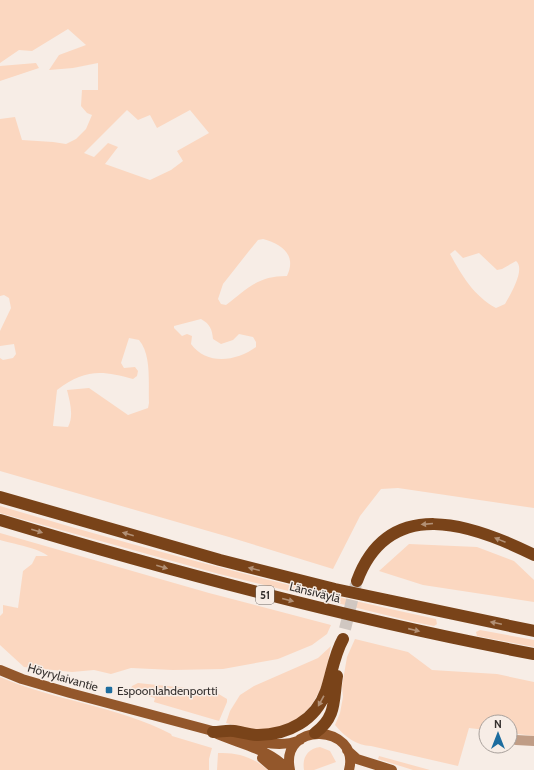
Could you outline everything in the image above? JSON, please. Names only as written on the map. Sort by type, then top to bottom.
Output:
[{"type":"highway","name":"Länsiväylä","points":[[0,497],[220,560],[336,589],[534,630]]},
{"type":"highway","name":"Länsiväylä","points":[[0,520],[212,582],[449,638],[534,654]]},
{"type":"highway","points":[[357,581],[366,561],[384,542],[404,530],[421,525],[438,523],[466,527],[534,555]]},
{"type":"highway","points":[[213,732],[233,730],[257,735],[271,734],[284,731],[306,721],[313,715],[326,692],[337,650],[344,634],[333,708],[327,722],[315,733]]},
{"type":"main road","name":"Höyrylaivantie","points":[[0,670],[22,679],[213,732],[266,743],[284,745],[315,733]]},
{"type":"main road","name":"Höyrylaivantie","points":[[213,732],[230,741],[264,751],[281,762],[289,770]]},
{"type":"main road","points":[[315,733],[324,733],[333,736],[341,742],[349,758],[348,770]]},
{"type":"main road","points":[[289,770],[289,758],[291,751],[300,740]]},
{"type":"main road","points":[[230,741],[246,751],[266,760],[276,770]]},
{"type":"main road","points":[[346,750],[357,759],[392,770]]},
{"type":"lane","points":[[518,740],[534,741]]},
{"type":"shaded area","points":[[0,0],[534,0],[534,508],[398,488],[381,489],[360,516],[333,569],[229,537],[0,471],[0,358],[3,360],[13,358],[16,354],[14,344],[0,346],[0,331],[11,308],[9,298],[4,295],[0,296],[0,119],[15,117],[22,140],[66,144],[76,139],[86,129],[92,115],[87,113],[81,106],[82,90],[98,90],[98,63],[73,68],[49,70],[59,55],[86,45],[68,29],[32,51],[19,50],[0,63]],"holes":[[[127,110],[138,120],[150,115],[157,128],[190,110],[209,133],[177,151],[183,161],[171,170],[150,180],[105,164],[118,147],[108,143],[94,157],[84,153]],[[263,239],[270,241],[282,247],[289,256],[290,269],[287,276],[268,278],[247,288],[226,305],[221,304],[218,299],[223,284],[258,240]],[[455,250],[463,258],[479,253],[497,270],[502,269],[516,261],[519,265],[518,276],[505,304],[496,308],[481,298],[464,278],[450,254]],[[201,319],[210,327],[213,339],[221,344],[233,340],[239,334],[253,337],[256,342],[256,347],[240,356],[231,358],[222,359],[205,356],[191,344],[192,336],[187,334],[182,336],[174,328],[174,326]],[[129,338],[139,340],[143,346],[148,362],[148,408],[128,415],[89,388],[67,390],[71,409],[70,423],[68,427],[53,426],[57,390],[76,378],[94,373],[112,374],[133,379],[137,376],[138,371],[135,367],[124,368],[121,363]]]},
{"type":"shaded area","points":[[36,63],[39,68],[0,81],[0,66]]},
{"type":"shaded area","points":[[0,506],[217,567],[436,619],[437,624],[434,626],[414,622],[219,574],[0,513]]},
{"type":"shaded area","points":[[0,533],[209,593],[331,625],[327,634],[312,645],[278,659],[223,669],[173,670],[131,668],[111,674],[94,670],[72,672],[24,667],[0,645],[0,616],[3,613],[3,605],[18,608],[23,571],[32,564],[36,556],[48,556],[32,548],[0,540]]},
{"type":"shaded area","points":[[409,544],[477,547],[514,561],[534,580],[534,602],[423,585],[379,571]]},
{"type":"shaded area","points":[[480,630],[534,640],[534,647],[477,636],[476,632]]},
{"type":"shaded area","points":[[355,639],[408,652],[432,670],[497,674],[534,682],[534,736],[518,734],[518,714],[478,714],[478,729],[469,728],[458,766],[366,746],[356,742],[342,733],[335,725],[340,713],[343,697],[342,686],[347,657]]},
{"type":"shaded area","points":[[331,646],[324,679],[320,689],[316,698],[302,715],[288,724],[268,729],[250,729],[226,723],[230,711],[240,695],[254,686],[318,658]]},
{"type":"shaded area","points":[[0,677],[42,692],[108,710],[151,724],[171,734],[172,736],[212,748],[209,759],[209,770],[0,770]]},
{"type":"shaded area","points":[[138,683],[205,690],[217,693],[227,699],[227,702],[219,721],[154,702],[155,698],[130,691],[132,686]]},
{"type":"shaded area","points":[[320,747],[330,751],[336,762],[314,770],[304,770],[306,755],[315,748]]},
{"type":"shaded area","points":[[218,753],[232,753],[244,756],[257,762],[268,770],[217,770]]},
{"type":"shaded area","points":[[379,756],[430,770],[413,770],[378,759]]},
{"type":"tunnel","points":[[345,629],[356,584]]},
{"type":"place","name":"Espoonlahdenportti","points":[[109,690]]}]
